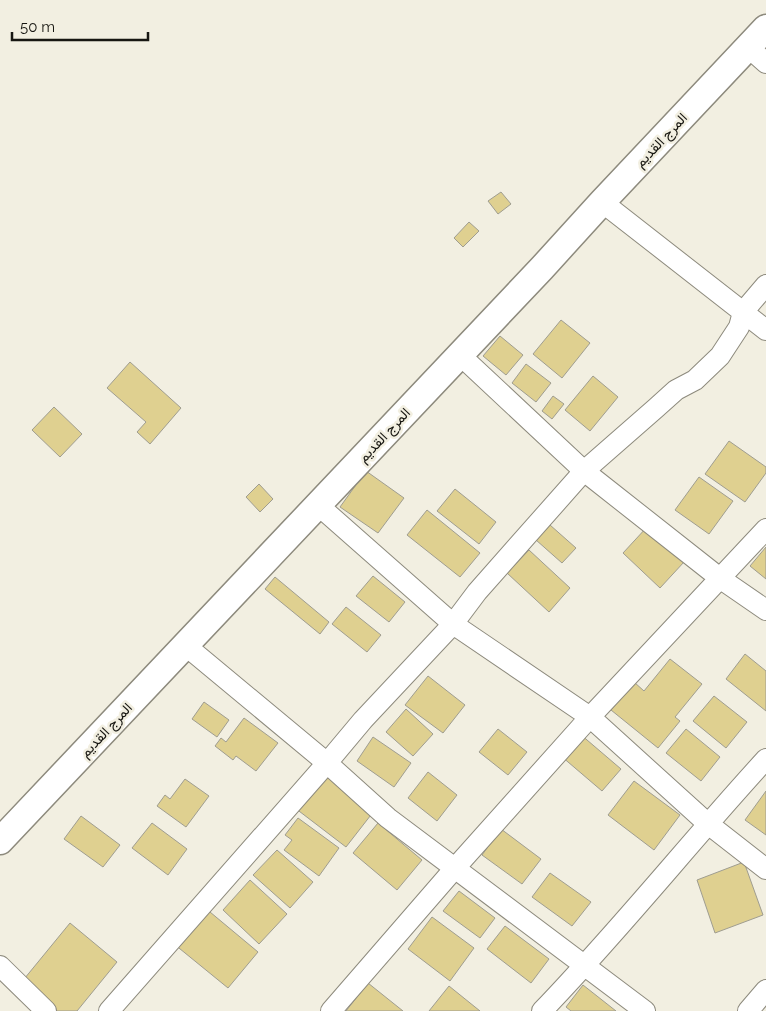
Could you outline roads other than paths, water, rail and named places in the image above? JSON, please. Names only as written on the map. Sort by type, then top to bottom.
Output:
[{"type":"main road","name":"المرج القديم","points":[[0,841],[460,355],[602,202],[757,55],[766,28]]},
{"type":"street","points":[[602,202],[766,330]]},
{"type":"street","points":[[109,1011],[327,764],[363,720],[453,624],[477,592],[584,471],[676,390],[695,380],[705,372],[720,356],[739,327],[743,312],[766,285]]},
{"type":"street","points":[[460,355],[584,471],[721,579],[766,610]]},
{"type":"street","points":[[318,505],[453,624],[590,717],[707,824],[766,869]]},
{"type":"street","points":[[331,1011],[454,868],[590,717],[766,529]]},
{"type":"street","points":[[185,645],[327,764],[388,818],[645,1011]]},
{"type":"street","points":[[542,1011],[584,967],[707,824],[766,760]]},
{"type":"street","points":[[0,966],[46,1011]]},
{"type":"street","points":[[748,1011],[766,990]]}]
